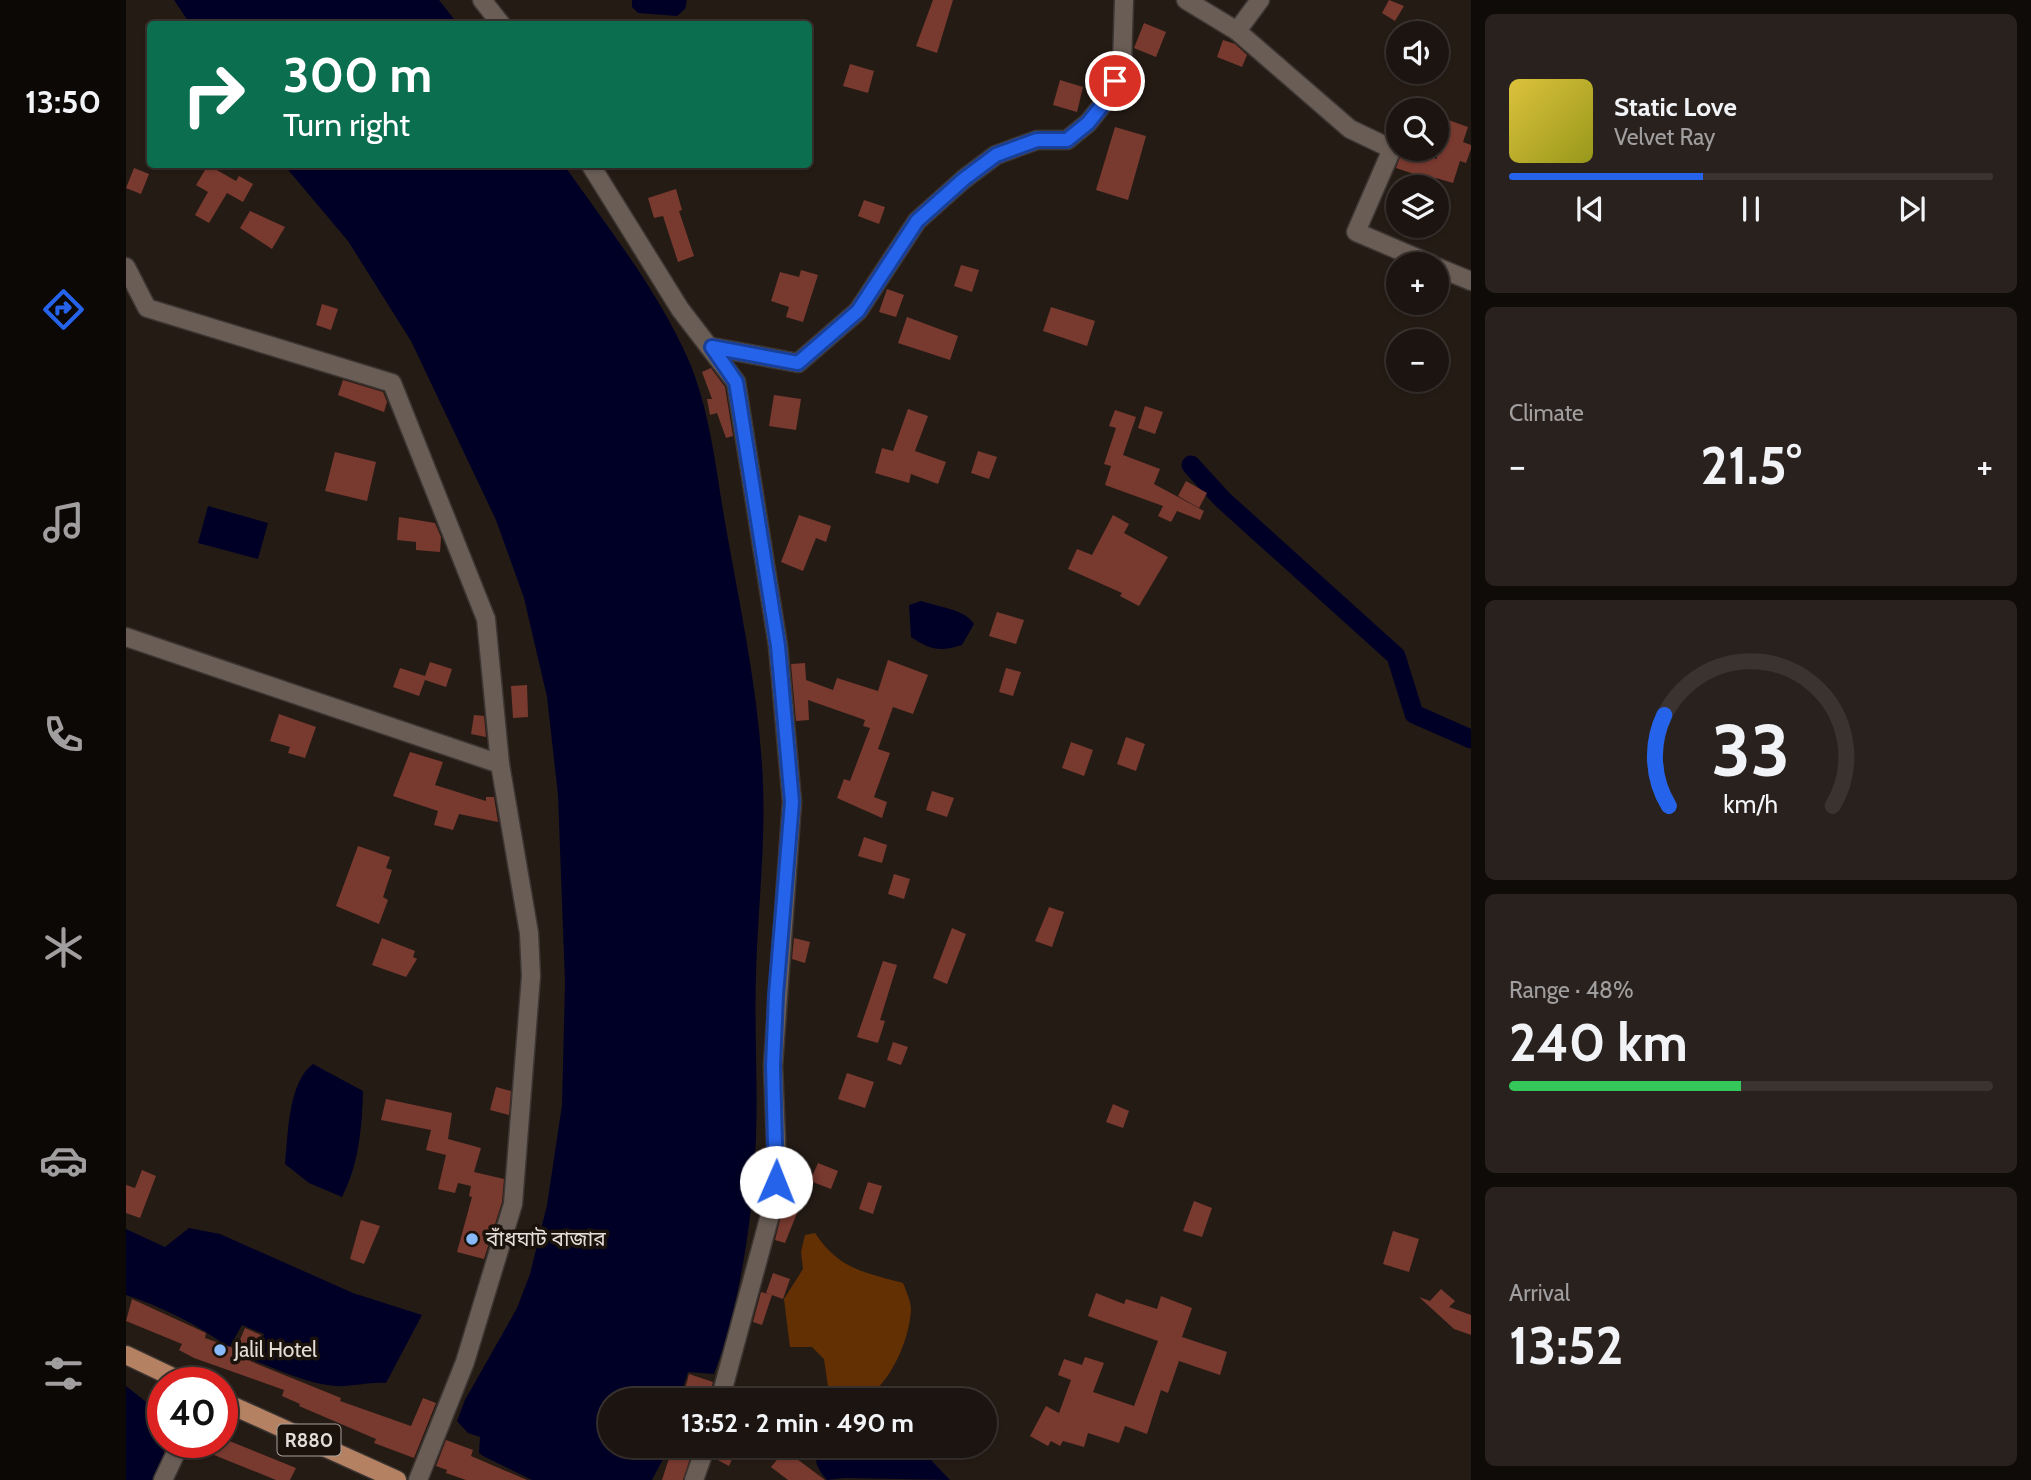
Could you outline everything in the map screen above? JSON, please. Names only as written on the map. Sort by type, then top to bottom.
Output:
[{"type":"main road","points":[[126,1355],[151,1367]]},
{"type":"main road","name":"R880","points":[[238,1408],[397,1480]]},
{"type":"street","points":[[482,0],[499,21]]},
{"type":"street","points":[[712,347],[798,363],[858,311],[917,221],[964,179],[996,155],[1037,140],[1067,140],[1088,123],[1108,98],[1122,65],[1124,0]]},
{"type":"street","points":[[1186,0],[1237,31],[1350,129],[1392,149],[1356,232],[1403,252]]},
{"type":"street","points":[[1237,31],[1260,0]]},
{"type":"street","points":[[592,168],[680,309],[712,347],[736,382],[778,646],[792,802],[776,995],[773,1066],[777,1164],[774,1200],[723,1388]]},
{"type":"street","points":[[126,267],[147,308],[393,383],[486,619],[500,764],[529,933],[531,976],[513,1204],[465,1362],[418,1480]]},
{"type":"street","points":[[1449,272],[1471,281]]},
{"type":"street","points":[[126,637],[500,764]]},
{"type":"street","points":[[163,1480],[173,1458]]},
{"type":"street","points":[[694,1480],[702,1458]]},
{"type":"shaded area","points":[[815,1233],[833,1254],[853,1267],[903,1283],[911,1310],[906,1335],[890,1373],[878,1388],[828,1386],[824,1359],[812,1347],[790,1347],[784,1299],[803,1269],[801,1252],[805,1235]]},
{"type":"water","points":[[174,0],[439,0],[456,21],[188,21]]},
{"type":"water","points":[[632,0],[687,1],[685,9],[677,16],[638,13],[632,7]]},
{"type":"water","points":[[287,168],[566,168],[631,260],[677,335],[696,380],[712,440],[747,643],[762,765],[763,844],[757,948],[756,1134],[747,1239],[737,1296],[714,1374],[688,1372],[683,1388],[598,1388],[598,1458],[664,1458],[652,1480],[532,1480],[479,1453],[480,1437],[468,1433],[457,1421],[465,1400],[517,1308],[530,1274],[547,1205],[562,1105],[565,983],[558,795],[547,697],[524,598],[496,520],[411,341],[348,241]]},
{"type":"water","points":[[208,506],[268,523],[258,559],[198,543]]},
{"type":"water","points":[[921,601],[958,612],[970,619],[974,624],[962,645],[947,649],[935,648],[911,637],[909,605]]},
{"type":"water","points":[[313,1064],[363,1091],[358,1146],[342,1197],[309,1183],[285,1164],[294,1096],[305,1072]]},
{"type":"water","points":[[189,1228],[220,1234],[353,1293],[422,1315],[386,1383],[336,1386],[315,1383],[255,1361],[264,1334],[242,1325],[229,1348],[180,1317],[126,1295],[126,1229],[165,1247]]},
{"type":"water","points":[[126,1386],[147,1403],[147,1458],[164,1458],[156,1480],[126,1480]]},
{"type":"water","points":[[816,1458],[916,1458],[931,1460],[950,1480],[827,1480]]},
{"type":"building","points":[[933,0],[953,0],[937,53],[916,46]]},
{"type":"building","points":[[1389,0],[1404,6],[1395,21],[1382,13]]},
{"type":"building","points":[[1144,23],[1166,32],[1156,57],[1134,48]]},
{"type":"building","points":[[1223,40],[1235,44],[1247,55],[1242,67],[1217,57]]},
{"type":"building","points":[[850,64],[874,71],[868,93],[843,86]]},
{"type":"building","points":[[1060,80],[1083,87],[1077,112],[1053,105]]},
{"type":"building","points":[[1449,120],[1468,127],[1463,142],[1471,145],[1471,149],[1466,163],[1460,161],[1453,183],[1449,182],[1449,175],[1417,175],[1396,168],[1399,161],[1449,161]]},
{"type":"building","points":[[1115,127],[1146,136],[1128,200],[1096,190]]},
{"type":"building","points":[[134,168],[149,174],[141,194],[126,188]]},
{"type":"building","points":[[206,168],[213,168],[236,181],[239,176],[253,184],[243,202],[227,193],[209,223],[195,215],[208,192],[196,185]]},
{"type":"building","points":[[676,189],[682,210],[679,211],[694,256],[678,262],[663,216],[654,218],[648,198]]},
{"type":"building","points":[[864,200],[885,207],[879,224],[858,216]]},
{"type":"building","points":[[250,211],[285,227],[272,249],[240,228]]},
{"type":"building","points":[[961,265],[979,270],[972,292],[954,286]]},
{"type":"building","points":[[801,270],[818,275],[803,322],[786,317],[789,307],[771,301],[780,272],[799,277]]},
{"type":"building","points":[[887,289],[904,295],[896,317],[879,312]]},
{"type":"building","points":[[322,304],[338,309],[331,330],[316,325]]},
{"type":"building","points":[[1051,307],[1095,321],[1087,346],[1043,331]]},
{"type":"building","points":[[907,317],[958,336],[950,360],[898,343]]},
{"type":"building","points":[[711,368],[725,387],[733,436],[726,438],[717,413],[710,415],[707,399],[712,399],[702,372]]},
{"type":"building","points":[[343,380],[383,392],[387,402],[384,412],[338,395]]},
{"type":"building","points":[[774,395],[801,399],[796,430],[769,426]]},
{"type":"building","points":[[1145,406],[1163,412],[1155,434],[1138,428]]},
{"type":"building","points":[[908,409],[928,416],[915,451],[946,462],[938,484],[911,474],[909,483],[875,473],[882,448],[893,451]]},
{"type":"building","points":[[1115,410],[1136,417],[1123,455],[1160,469],[1154,484],[1204,511],[1200,520],[1177,511],[1171,522],[1158,516],[1163,506],[1105,485],[1111,466],[1104,464],[1116,428],[1109,426]]},
{"type":"building","points":[[978,451],[997,457],[989,479],[971,473]]},
{"type":"building","points":[[335,452],[376,462],[367,501],[325,491]]},
{"type":"building","points":[[1186,481],[1207,493],[1199,508],[1178,496]]},
{"type":"building","points":[[799,515],[831,526],[826,542],[816,538],[803,571],[781,562]]},
{"type":"building","points":[[1113,515],[1129,524],[1124,533],[1168,557],[1139,606],[1120,596],[1122,593],[1068,569],[1077,549],[1092,555]]},
{"type":"building","points":[[399,517],[435,523],[441,537],[440,552],[416,550],[416,542],[397,540]]},
{"type":"building","points":[[997,612],[1024,620],[1016,644],[989,636]]},
{"type":"building","points":[[888,660],[928,675],[913,714],[893,707],[878,749],[890,753],[874,797],[887,802],[882,818],[837,798],[844,779],[850,781],[870,728],[863,726],[865,720],[808,700],[809,720],[796,721],[791,664],[805,663],[806,680],[833,690],[837,678],[878,691]]},
{"type":"building","points":[[430,662],[452,669],[446,687],[425,680],[419,696],[393,687],[400,668],[425,676]]},
{"type":"building","points":[[1006,668],[1021,672],[1013,696],[999,692]]},
{"type":"building","points":[[527,685],[528,717],[513,718],[511,686]]},
{"type":"building","points":[[279,714],[316,727],[305,758],[288,753],[290,747],[270,741]]},
{"type":"building","points":[[474,715],[484,716],[486,737],[471,734]]},
{"type":"building","points":[[1126,737],[1145,744],[1136,771],[1117,764]]},
{"type":"building","points":[[1071,742],[1093,750],[1084,776],[1062,768]]},
{"type":"building","points":[[410,752],[443,762],[435,785],[486,801],[486,797],[494,797],[498,822],[459,814],[453,830],[434,825],[438,811],[393,796]]},
{"type":"building","points":[[932,791],[954,798],[947,817],[926,810]]},
{"type":"building","points":[[864,837],[887,845],[882,863],[858,856]]},
{"type":"building","points":[[358,846],[390,857],[386,868],[392,870],[383,897],[388,900],[379,924],[336,906]]},
{"type":"building","points":[[894,874],[910,879],[904,899],[888,894]]},
{"type":"building","points":[[1049,907],[1064,912],[1052,947],[1035,941]]},
{"type":"building","points":[[952,928],[966,934],[947,984],[933,978]]},
{"type":"building","points":[[382,938],[415,951],[413,957],[417,959],[406,977],[372,965]]},
{"type":"building","points":[[794,938],[810,942],[805,963],[792,959]]},
{"type":"building","points":[[883,961],[897,965],[880,1020],[885,1021],[878,1043],[857,1037]]},
{"type":"building","points":[[893,1042],[908,1047],[901,1065],[887,1060]]},
{"type":"building","points":[[847,1073],[874,1082],[865,1108],[838,1099]]},
{"type":"building","points":[[496,1087],[511,1091],[509,1115],[490,1110]]},
{"type":"building","points":[[386,1099],[452,1113],[448,1139],[481,1148],[474,1172],[504,1179],[502,1202],[484,1259],[457,1252],[472,1197],[469,1196],[471,1186],[458,1183],[455,1193],[438,1189],[446,1155],[426,1150],[431,1130],[381,1120]]},
{"type":"building","points":[[1113,1104],[1129,1111],[1123,1128],[1106,1122]]},
{"type":"building","points":[[818,1163],[838,1171],[831,1189],[810,1181]]},
{"type":"building","points":[[142,1170],[156,1176],[140,1218],[126,1213],[126,1185],[135,1188]]},
{"type":"building","points":[[868,1182],[882,1186],[873,1214],[859,1209]]},
{"type":"building","points":[[786,1197],[801,1203],[785,1243],[775,1240]]},
{"type":"building","points":[[1194,1201],[1212,1208],[1202,1237],[1183,1231]]},
{"type":"building","points":[[361,1220],[380,1226],[364,1264],[350,1259]]},
{"type":"building","points":[[1393,1231],[1419,1239],[1409,1272],[1383,1264]]},
{"type":"building","points":[[773,1273],[790,1279],[783,1299],[766,1293]]},
{"type":"building","points":[[1441,1289],[1455,1301],[1449,1307],[1471,1315],[1471,1335],[1454,1329],[1419,1297],[1430,1301]]},
{"type":"building","points":[[761,1292],[772,1295],[762,1325],[753,1322]]},
{"type":"building","points":[[1096,1293],[1124,1304],[1126,1299],[1157,1309],[1161,1296],[1192,1308],[1182,1337],[1227,1352],[1220,1375],[1179,1361],[1168,1393],[1161,1390],[1147,1434],[1125,1426],[1119,1443],[1088,1433],[1084,1447],[1063,1441],[1060,1446],[1051,1441],[1048,1446],[1030,1436],[1046,1406],[1059,1413],[1071,1380],[1058,1375],[1064,1359],[1082,1365],[1085,1357],[1104,1363],[1093,1392],[1134,1406],[1158,1341],[1088,1316]]},
{"type":"building","points":[[132,1299],[206,1333],[205,1338],[236,1349],[245,1328],[261,1335],[250,1361],[341,1398],[340,1401],[411,1426],[423,1398],[436,1403],[414,1458],[374,1443],[376,1439],[299,1406],[300,1404],[282,1396],[284,1390],[238,1374],[238,1367],[219,1367],[194,1358],[179,1350],[182,1344],[126,1321]]},
{"type":"building","points":[[689,1374],[713,1382],[711,1388],[685,1388]]},
{"type":"building","points":[[446,1440],[473,1450],[471,1456],[527,1480],[466,1480],[446,1473],[447,1470],[436,1466]]},
{"type":"building","points":[[238,1444],[296,1468],[290,1480],[276,1480],[222,1458],[238,1458]]},
{"type":"building","points":[[669,1458],[690,1458],[683,1480],[662,1480]]},
{"type":"building","points":[[714,1458],[733,1458],[729,1466]]},
{"type":"building","points":[[778,1458],[796,1458],[825,1480],[788,1480],[771,1467]]},
{"type":"waterway","points":[[1191,465],[1222,499],[1396,656],[1414,714],[1471,739]]},
{"type":"place","name":"বাঁধঘাট বাজার","points":[[472,1239]]},
{"type":"place","name":"Jalil Hotel","points":[[220,1350]]},
{"type":"route","points":[[776,1182],[773,1066],[776,995],[792,802],[778,646],[736,382],[712,347],[798,363],[858,311],[917,221],[964,179],[996,155],[1037,140],[1067,140],[1088,123],[1108,98],[1115,81]]}]
